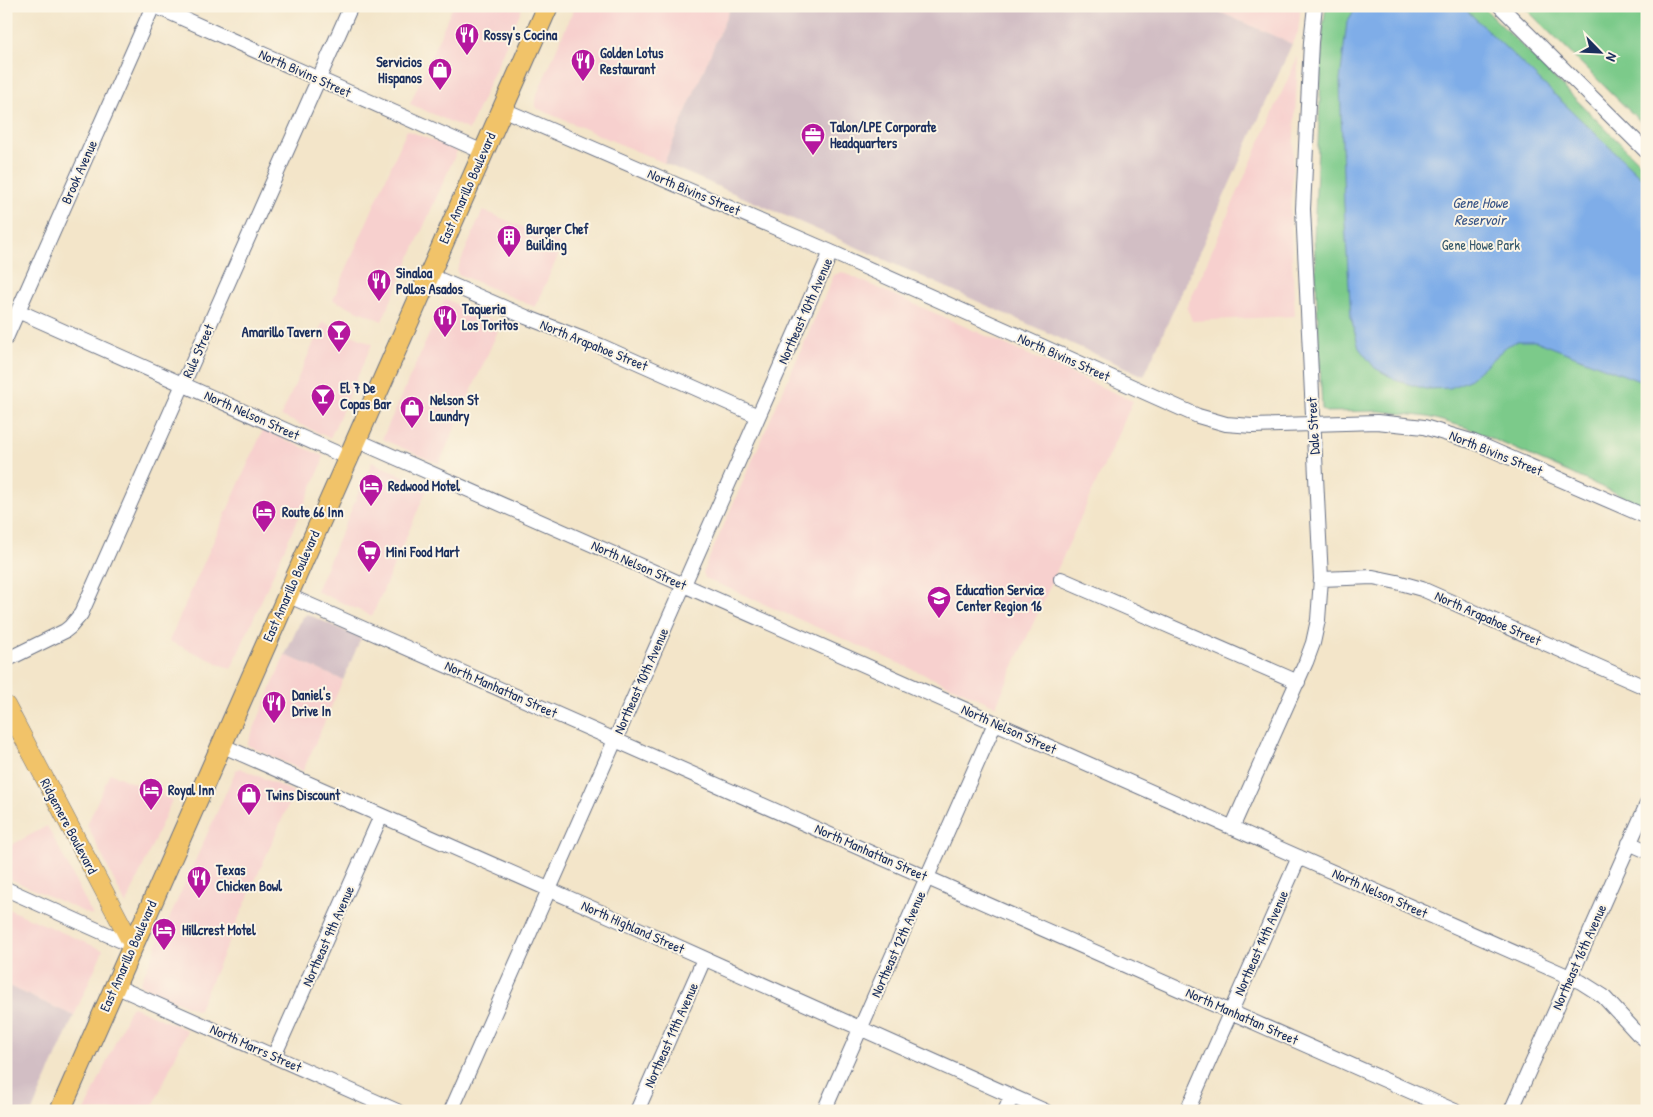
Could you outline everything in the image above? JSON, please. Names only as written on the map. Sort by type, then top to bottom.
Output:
[{"type":"highway","name":"East Amarillo Boulevard","points":[[60,1111],[548,6]]},
{"type":"main road","name":"Ridgemere Boulevard","points":[[6,705],[133,946]]},
{"type":"street","name":"North Bivins Street","points":[[154,6],[483,152]]},
{"type":"street","name":"Brook Avenue","points":[[6,338],[154,6]]},
{"type":"street","name":"Rule Street","points":[[6,660],[65,631],[81,614],[351,6]]},
{"type":"street","name":"Dale Street","points":[[1232,828],[1298,682],[1313,643],[1318,620],[1321,579],[1302,209],[1311,42],[1315,6]]},
{"type":"street","points":[[1500,6],[1647,152]]},
{"type":"street","name":"North Bivins Street","points":[[502,109],[831,252],[1198,416],[1226,424],[1252,426],[1389,422],[1424,427],[1452,434],[1487,447],[1647,517]]},
{"type":"street","name":"Northeast 10th Avenue","points":[[451,1111],[831,252]]},
{"type":"street","name":"North Arapahoe Street","points":[[430,275],[526,317],[607,348],[758,416]]},
{"type":"street","name":"North Nelson Street","points":[[18,311],[183,384],[352,449],[683,585],[1570,977],[1594,989],[1603,996],[1647,1042]]},
{"type":"street","name":"North Arapahoe Street","points":[[1321,579],[1373,577],[1422,589],[1647,688]]},
{"type":"street","points":[[1061,579],[1298,682]]},
{"type":"street","name":"North Manhattan Street","points":[[287,594],[1455,1111]]},
{"type":"street","name":"Northeast 12th Avenue","points":[[824,1111],[995,723]]},
{"type":"street","name":"North Highland Street","points":[[221,745],[1045,1111]]},
{"type":"street","name":"Northeast 16th Avenue","points":[[1511,1111],[1647,804]]},
{"type":"street","name":"Northeast 9th Avenue","points":[[274,1056],[381,816]]},
{"type":"street","points":[[1629,843],[1647,851]]},
{"type":"street","name":"Northeast 14th Avenue","points":[[1187,1111],[1299,857]]},
{"type":"street","points":[[6,889],[133,946]]},
{"type":"street","name":"Northeast 11th Avenue","points":[[637,1111],[704,959]]},
{"type":"street","name":"North Marrs Street","points":[[115,986],[397,1111]]},
{"type":"street","points":[[1005,1111],[1012,1096]]},
{"type":"shaded area","points":[[453,6],[523,6],[469,130],[410,104]]},
{"type":"shaded area","points":[[575,6],[731,6],[664,163],[536,108],[535,99]]},
{"type":"shaded area","points":[[731,6],[1206,6],[1292,44],[1144,376],[664,163]]},
{"type":"shaded area","points":[[1206,6],[1301,6],[1298,32],[1292,44]]},
{"type":"shaded area","points":[[1298,56],[1290,216],[1295,316],[1192,321],[1187,307]]},
{"type":"shaded area","points":[[407,130],[457,151],[382,321],[333,300]]},
{"type":"shaded area","points":[[483,210],[563,245],[535,307],[458,274],[457,270]]},
{"type":"shaded area","points":[[842,272],[1133,401],[996,706],[705,578],[703,572],[834,275]]},
{"type":"shaded area","points":[[445,299],[501,324],[439,464],[382,439]]},
{"type":"shaded area","points":[[323,322],[372,344],[330,438],[281,416]]},
{"type":"shaded area","points":[[263,430],[323,456],[322,464],[231,669],[169,641]]},
{"type":"shaded area","points":[[372,462],[428,487],[372,616],[316,591]]},
{"type":"shaded area","points":[[307,614],[361,638],[343,680],[285,655],[302,618]]},
{"type":"shaded area","points":[[285,655],[343,680],[303,771],[247,745]]},
{"type":"shaded area","points":[[240,768],[294,792],[198,1011],[140,983],[236,770]]},
{"type":"shaded area","points":[[110,773],[172,800],[126,905],[87,825]]},
{"type":"shaded area","points":[[47,826],[93,916],[6,877],[6,848]]},
{"type":"shaded area","points":[[6,908],[103,950],[74,1016],[6,985]]},
{"type":"shaded area","points":[[6,985],[74,1016],[32,1111],[6,1111]]},
{"type":"shaded area","points":[[133,1007],[187,1030],[151,1111],[85,1111],[130,1009]]},
{"type":"green space","name":"Gene Howe Reservoir","points":[[1326,6],[1482,6],[1647,170],[1647,507],[1468,428],[1428,417],[1380,411],[1326,412],[1322,409],[1314,238],[1323,28]]},
{"type":"green space","points":[[1523,6],[1647,6],[1647,128],[1540,23]]},
{"type":"water","name":"Gene Howe Reservoir","points":[[1357,6],[1462,6],[1647,183],[1647,384],[1536,341],[1517,341],[1507,346],[1469,380],[1450,388],[1426,389],[1398,381],[1375,368],[1359,348],[1351,318],[1344,205],[1340,81],[1347,22]]},
{"type":"place","name":"Rossy's Cocina","points":[[467,56]]},
{"type":"place","name":"Golden Lotus Restaurant","points":[[583,82]]},
{"type":"place","name":"Servicios Hispanos","points":[[440,91]]},
{"type":"place","name":"Talon/LPE Corporate Headquarters","points":[[813,156]]},
{"type":"place","name":"Burger Chef Building","points":[[509,258]]},
{"type":"place","name":"Sinaloa Pollos Asados","points":[[379,302]]},
{"type":"place","name":"Taqueria Los Toritos","points":[[445,338]]},
{"type":"place","name":"Amarillo Tavern","points":[[339,353]]},
{"type":"place","name":"El 7 De Copas Bar","points":[[323,417]]},
{"type":"place","name":"Nelson St Laundry","points":[[412,429]]},
{"type":"place","name":"Redwood Motel","points":[[371,507]]},
{"type":"place","name":"Route 66 Inn","points":[[264,533]]},
{"type":"place","name":"Mini Food Mart","points":[[369,573]]},
{"type":"place","name":"Education Service Center Region 16","points":[[939,619]]},
{"type":"place","name":"Daniel's Drive In","points":[[274,724]]},
{"type":"place","name":"Royal Inn","points":[[151,811]]},
{"type":"place","name":"Twins Discount","points":[[249,816]]},
{"type":"place","name":"Texas Chicken Bowl","points":[[199,899]]},
{"type":"place","name":"Hillcrest Motel","points":[[164,951]]},
{"type":"park label","name":"Gene Howe Park","points":[[1481,245]]}]
